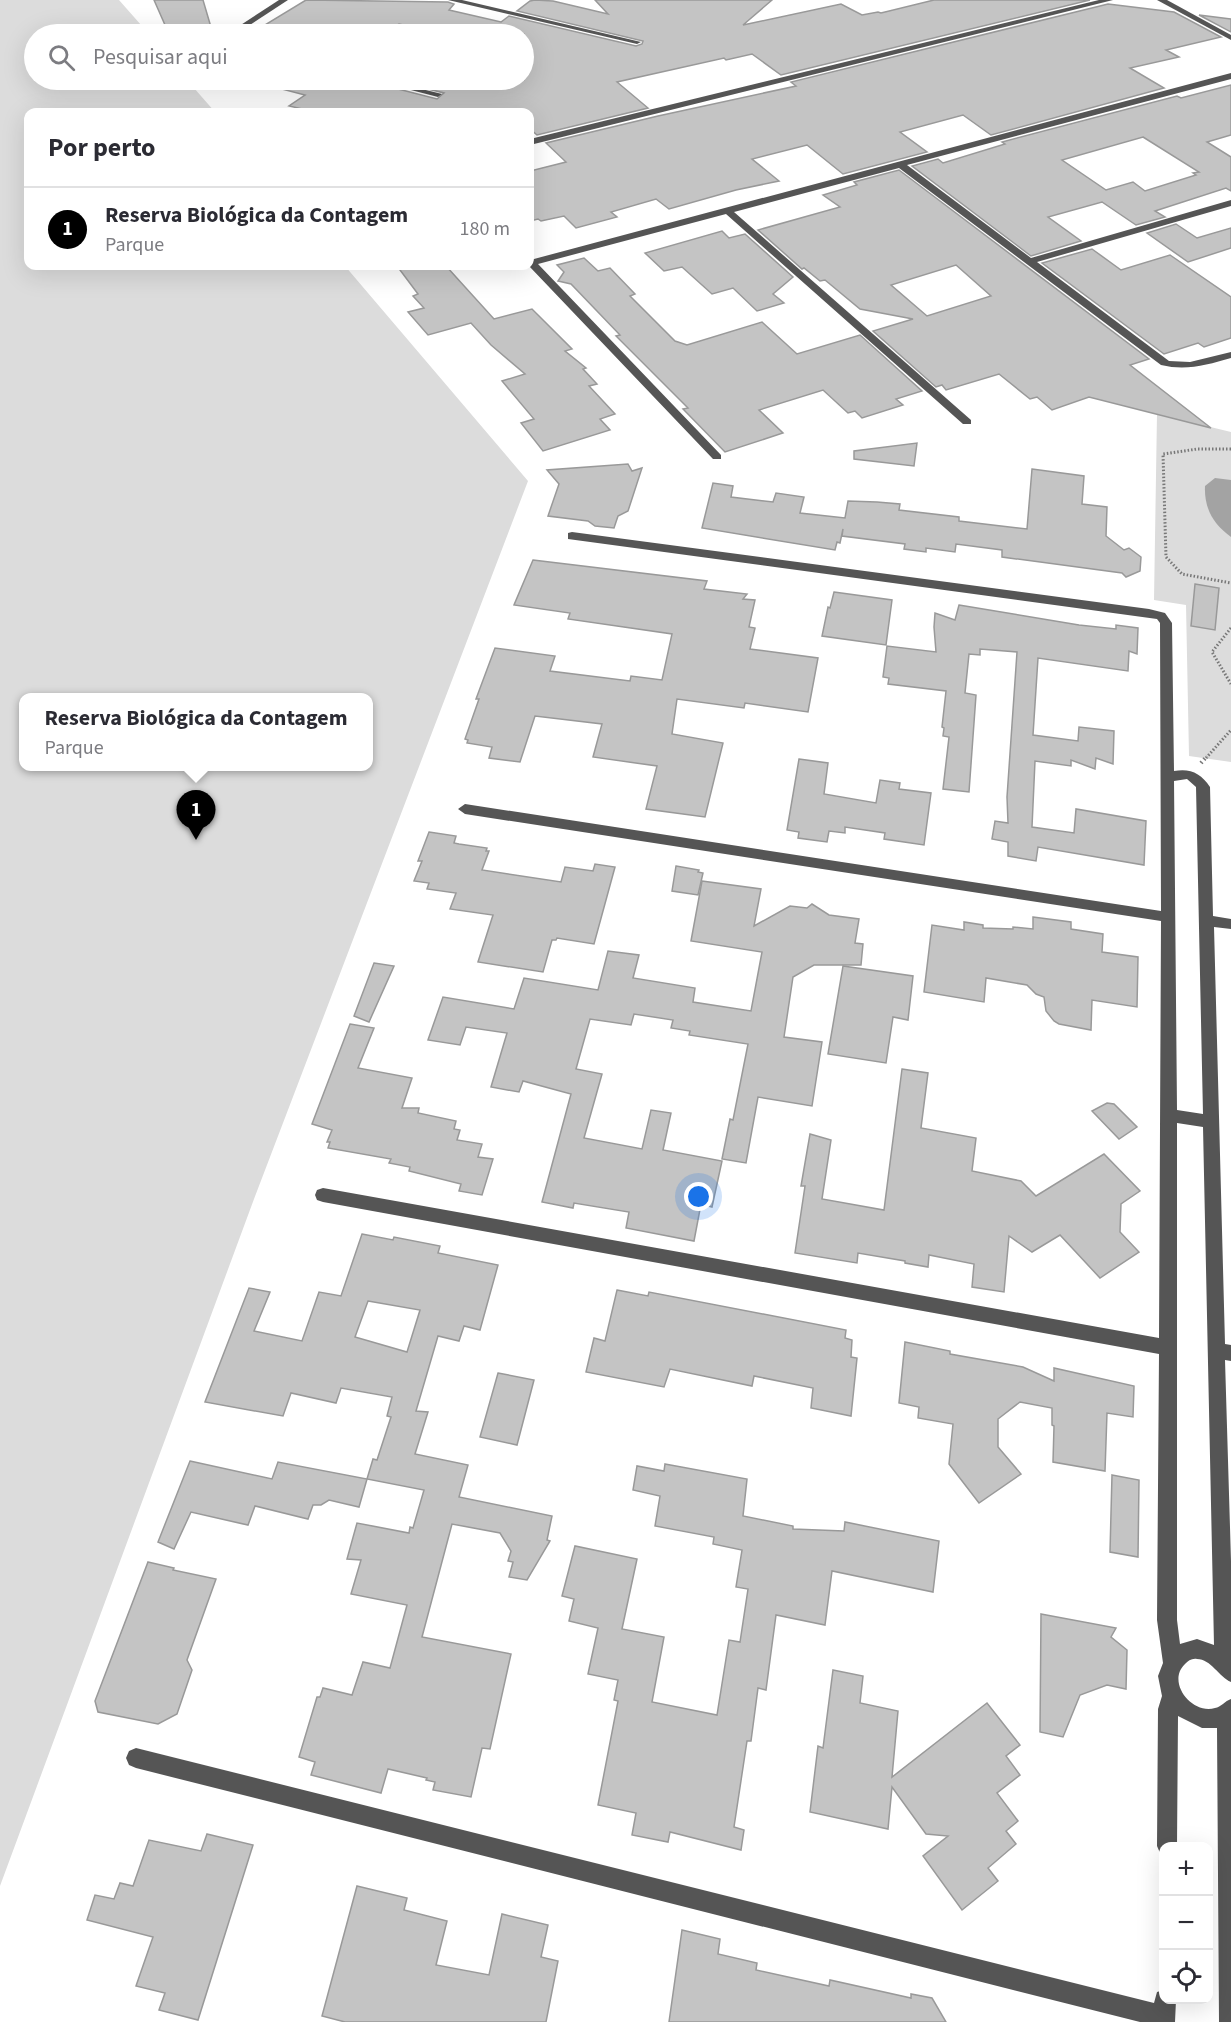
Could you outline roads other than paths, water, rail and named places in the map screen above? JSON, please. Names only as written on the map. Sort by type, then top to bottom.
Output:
[{"type":"street","points":[[247,24],[284,0]]},
{"type":"street","points":[[452,0],[637,42]]},
{"type":"street","points":[[534,141],[1109,0]]},
{"type":"street","points":[[1161,0],[1231,38]]},
{"type":"street","points":[[534,261],[1231,76]]},
{"type":"street","points":[[420,90],[438,94]]},
{"type":"street","points":[[900,164],[1165,363],[1177,367],[1228,357]]},
{"type":"street","points":[[1031,261],[1231,203]]},
{"type":"street","points":[[728,211],[967,423]]},
{"type":"street","points":[[534,266],[717,457]]},
{"type":"street","points":[[572,536],[1137,611],[1161,616],[1166,623],[1169,1116],[1167,1620],[1172,1661]]},
{"type":"street","points":[[1166,778],[1182,774],[1190,775],[1198,778],[1203,787],[1210,1122],[1223,1352],[1228,1667]]},
{"type":"street","points":[[465,809],[1167,917]]},
{"type":"street","points":[[1206,920],[1231,924]]},
{"type":"street","points":[[1169,1116],[1210,1122]]},
{"type":"street","points":[[323,1195],[1168,1348]]},
{"type":"street","points":[[1228,1667],[1214,1654],[1202,1650],[1190,1650],[1179,1653],[1172,1661],[1168,1671],[1168,1683],[1172,1695],[1180,1706],[1191,1714],[1215,1719],[1228,1712],[1230,2022]]},
{"type":"street","points":[[1167,1842],[1168,1717],[1172,1695]]},
{"type":"street","points":[[136,1758],[1164,2013]]},
{"type":"place","name":"Reserva Biológica da Contagem","points":[[196,840]]}]
